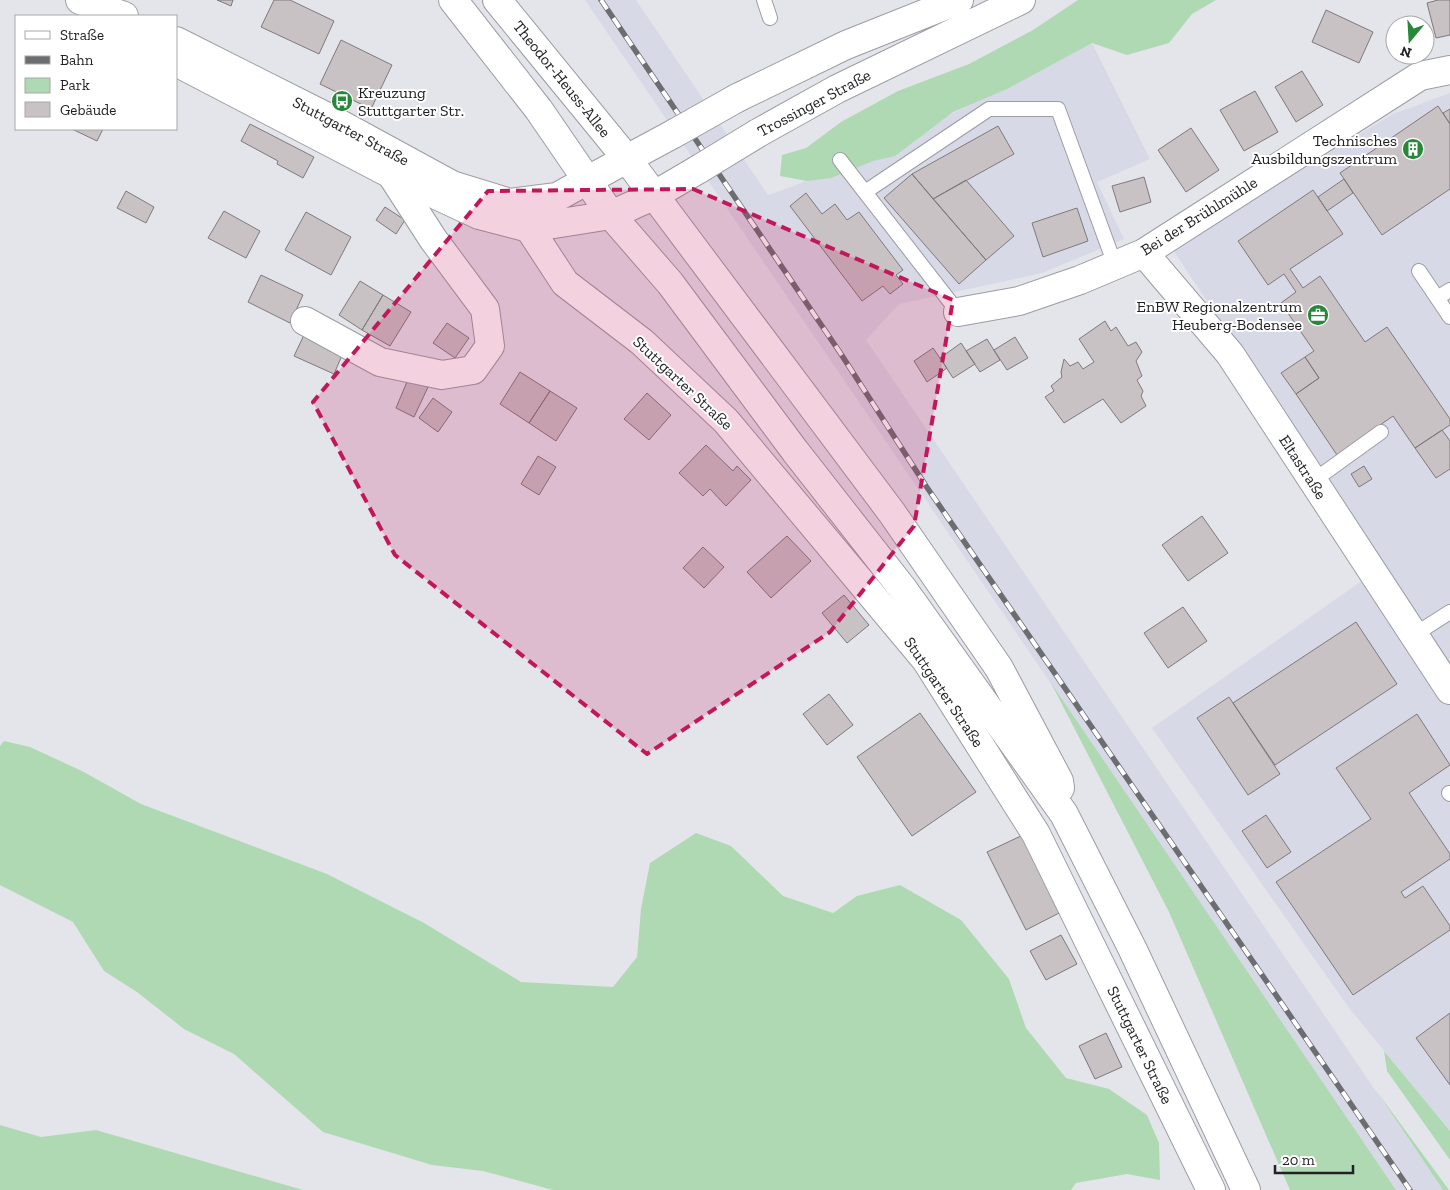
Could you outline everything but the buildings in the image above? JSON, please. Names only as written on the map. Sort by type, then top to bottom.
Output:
[{"type":"main road","points":[[74,0],[96,15]]},
{"type":"main road","points":[[80,0],[121,15]]},
{"type":"main road","points":[[453,0],[539,110],[611,216],[670,283],[778,428],[903,589],[1064,814],[1132,948],[1246,1190]]},
{"type":"main road","name":"Theodor-Heuss-Allee","points":[[497,0],[626,158],[892,512],[999,668],[1059,781],[1064,814]]},
{"type":"main road","points":[[586,181],[737,98],[846,45],[959,0]]},
{"type":"main road","name":"Trossinger Straße","points":[[611,216],[653,196],[837,88],[1021,0]]},
{"type":"main road","name":"Stuttgarter Straße","points":[[178,42],[329,118],[452,185],[510,203],[557,197],[586,181]]},
{"type":"main road","name":"Stuttgarter Straße","points":[[178,63],[391,174],[479,215],[529,228],[611,216]]},
{"type":"main road","name":"Bei der Brühlmühle","points":[[958,312],[1019,301],[1144,253],[1420,76],[1450,70]]},
{"type":"main road","name":"Stuttgarter Straße","points":[[305,321],[380,362],[442,375],[473,370],[490,346],[485,309],[434,239],[391,174]]},
{"type":"main road","name":"Stuttgarter Straße","points":[[529,228],[565,283],[642,342],[726,421],[926,660],[1036,834],[1212,1190]]},
{"type":"main road","name":"Eltastraße","points":[[1144,253],[1230,354],[1450,690]]},
{"type":"lane","points":[[764,0],[770,18]]},
{"type":"lane","points":[[864,192],[989,110],[1058,109],[1114,265]]},
{"type":"lane","points":[[840,160],[958,312]]},
{"type":"lane","points":[[1419,271],[1450,317]]},
{"type":"lane","points":[[1437,298],[1450,290]]},
{"type":"lane","points":[[1313,481],[1381,432]]},
{"type":"lane","points":[[1414,635],[1450,612]]},
{"type":"highlighted area","points":[[693,189],[953,300],[914,526],[830,632],[647,754],[395,555],[313,402],[488,191]]},
{"type":"shaded area","points":[[585,0],[636,0],[768,195],[794,186],[953,113],[1092,43],[1150,159],[1097,182],[1124,239],[1042,273],[899,304],[866,340],[1443,1190],[1396,1190]]},
{"type":"shaded area","points":[[1450,93],[1450,1131],[1349,1008],[1152,728],[1383,566],[1171,247],[1393,114]]},
{"type":"green space","points":[[1078,0],[1216,0],[1192,14],[1169,43],[1127,55],[1092,43],[1007,89],[953,112],[895,156],[873,161],[831,178],[807,181],[780,176],[782,155],[806,148],[841,122],[898,91],[969,64],[1033,30]]},
{"type":"green space","points":[[1051,683],[1396,1190],[1290,1190],[1169,912]]},
{"type":"green space","points":[[4,741],[30,747],[82,771],[141,804],[327,874],[424,923],[521,982],[613,987],[637,957],[641,909],[650,863],[696,833],[731,846],[783,896],[833,913],[857,896],[900,885],[961,920],[1009,979],[1026,1028],[1066,1078],[1109,1089],[1147,1115],[1159,1143],[1160,1180],[1127,1174],[1076,1183],[1071,1190],[553,1190],[483,1171],[432,1165],[323,1132],[234,1054],[184,1029],[137,992],[104,971],[73,922],[0,885],[0,746]]},
{"type":"green space","points":[[1384,1051],[1450,1131],[1450,1160],[1387,1071]]},
{"type":"green space","points":[[1375,1089],[1449,1190],[1443,1190]]},
{"type":"green space","points":[[0,1125],[41,1137],[96,1130],[303,1190],[0,1190]]},
{"type":"railway","points":[[601,0],[841,354],[926,486],[1410,1190]]},
{"type":"place","name":"Kreuzung Stuttgarter Str.","points":[[342,101]]},
{"type":"place","name":"Technisches Ausbildungszentrum","points":[[1413,149]]},
{"type":"place","name":"EnBW Regionalzentrum Heuberg-Bodensee","points":[[1318,315]]}]
